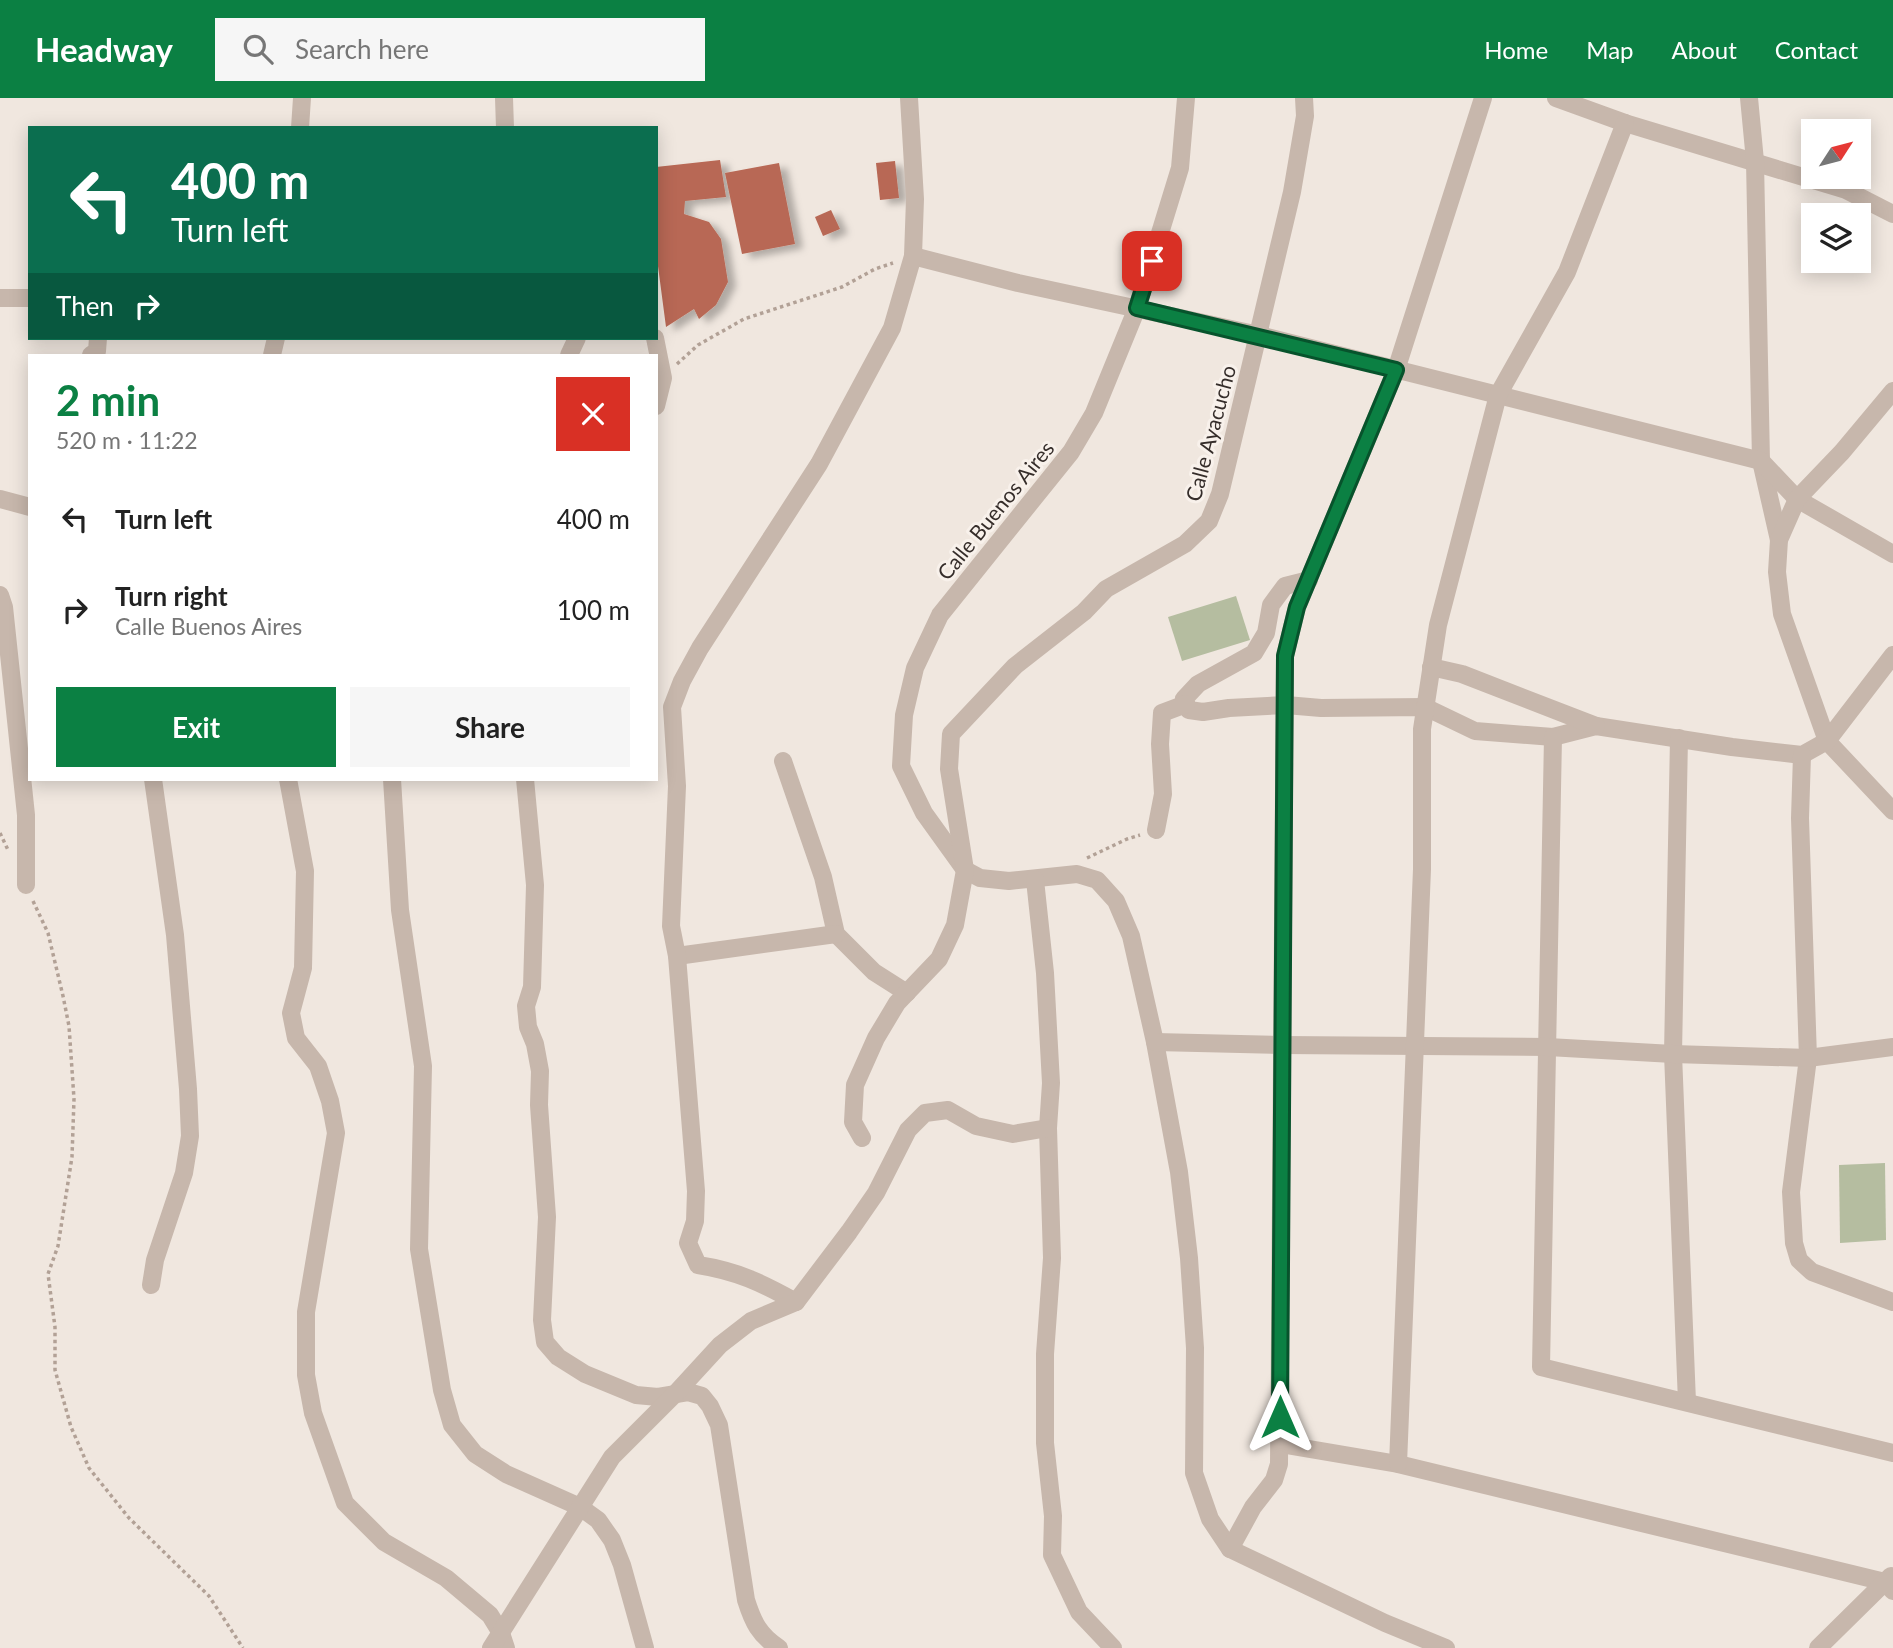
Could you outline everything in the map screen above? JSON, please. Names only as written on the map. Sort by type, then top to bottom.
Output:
[{"type":"street","points":[[300,126],[302,98]]},
{"type":"street","points":[[504,98],[505,126]]},
{"type":"street","points":[[796,1302],[756,1280],[727,1270],[698,1265],[688,1243],[695,1221],[696,1191],[677,956],[671,926],[677,786],[671,707],[681,681],[700,648],[819,464],[892,328],[913,256],[915,199],[909,98]]},
{"type":"street","name":"Calle Buenos Aires","points":[[965,870],[924,813],[901,765],[904,715],[915,668],[940,615],[1072,452],[1094,413],[1137,308],[1180,168],[1186,98]]},
{"type":"street","name":"Calle Ayacucho","points":[[862,1138],[853,1122],[855,1085],[876,1038],[898,1003],[939,959],[956,925],[965,870],[949,769],[951,734],[1015,666],[1084,612],[1106,589],[1185,544],[1209,522],[1220,494],[1292,192],[1305,116],[1304,98]]},
{"type":"street","points":[[1230,1549],[1253,1507],[1274,1480],[1279,1464],[1285,656],[1297,607],[1396,370],[1483,98]]},
{"type":"street","points":[[1556,98],[1625,123],[1846,190],[1893,214]]},
{"type":"street","points":[[1749,98],[1755,161],[1761,461],[1779,540],[1777,572],[1782,614],[1826,741],[1893,811]]},
{"type":"street","points":[[1398,1464],[1422,869],[1422,729],[1438,625],[1498,396],[1567,272],[1625,123]]},
{"type":"street","points":[[913,256],[1018,283],[1259,335],[1761,461],[1797,499],[1893,554]]},
{"type":"street","points":[[0,298],[28,298]]},
{"type":"street","points":[[655,340],[663,378],[658,398]]},
{"type":"street","points":[[1779,540],[1797,499],[1842,452],[1893,391]]},
{"type":"street","points":[[0,499],[28,506]]},
{"type":"street","points":[[1309,580],[1284,586],[1271,606],[1266,632],[1254,653],[1198,684],[1184,699],[1189,710],[1203,712],[1286,705],[1321,708],[1425,707],[1475,731],[1553,737],[1595,726]]},
{"type":"street","points":[[0,595],[4,607],[26,815],[26,885]]},
{"type":"street","points":[[1431,667],[1462,674],[1595,726],[1802,755],[1826,741],[1893,655]]},
{"type":"street","points":[[1156,830],[1163,793],[1160,744],[1162,713],[1186,704]]},
{"type":"street","points":[[1553,737],[1541,1367],[1893,1453]]},
{"type":"street","points":[[1679,738],[1673,1054],[1687,1402]]},
{"type":"street","points":[[1802,755],[1800,818],[1808,1058],[1791,1192],[1794,1242],[1799,1260],[1812,1272],[1893,1302]]},
{"type":"street","points":[[783,761],[823,877],[836,934],[874,972],[907,993]]},
{"type":"street","points":[[151,1285],[155,1260],[184,1173],[190,1136],[175,935],[153,781]]},
{"type":"street","points":[[288,781],[305,871],[303,968],[291,1013],[296,1038],[318,1066],[330,1101],[336,1133],[306,1312],[306,1375],[313,1413],[345,1503],[384,1542],[446,1578],[489,1615],[499,1643]]},
{"type":"street","points":[[392,781],[400,909],[423,1066],[419,1249],[442,1390],[452,1425],[475,1454],[506,1474],[580,1507],[598,1520],[612,1540],[622,1565],[645,1648]]},
{"type":"street","points":[[525,781],[535,885],[532,987],[526,1006],[528,1027],[535,1044],[540,1071],[539,1105],[547,1217],[542,1320],[545,1342],[558,1357],[585,1374],[636,1395],[658,1397],[688,1392],[702,1396],[710,1406],[719,1425],[746,1600],[754,1624],[765,1639],[779,1648]]},
{"type":"street","points":[[965,870],[980,878],[1009,881],[1077,874],[1097,880],[1116,901],[1131,936],[1155,1042],[1179,1172],[1189,1258],[1195,1348],[1194,1473],[1210,1519],[1230,1549],[1384,1623],[1446,1648]]},
{"type":"street","points":[[1035,880],[1045,973],[1051,1083],[1048,1128],[1052,1258],[1045,1354],[1045,1443],[1053,1517],[1052,1555],[1079,1612],[1113,1648]]},
{"type":"street","points":[[677,956],[836,934]]},
{"type":"street","points":[[1155,1042],[1548,1047],[1808,1058],[1893,1047]]},
{"type":"street","points":[[499,1643],[612,1457],[720,1345],[751,1321],[796,1302],[876,1193],[908,1130],[925,1112],[948,1110],[976,1126],[1013,1134],[1048,1128]]},
{"type":"street","points":[[1280,1444],[1398,1464],[1890,1582]]},
{"type":"street","points":[[1818,1648],[1890,1582]]},
{"type":"path","points":[[663,378],[698,345],[744,319],[842,287],[875,269],[913,256]]},
{"type":"path","points":[[1077,874],[1082,861],[1127,839],[1156,830]]},
{"type":"path","points":[[0,833],[10,854]]},
{"type":"path","points":[[26,885],[48,933],[69,1026],[74,1099],[72,1157],[58,1246],[48,1274],[55,1327],[55,1370],[71,1427],[89,1468],[145,1535],[209,1596],[243,1648]]},
{"type":"green space","points":[[1236,596],[1250,640],[1182,661],[1168,617]]},
{"type":"green space","points":[[1885,1163],[1886,1240],[1840,1243],[1839,1165]]},
{"type":"building","points":[[720,160],[726,197],[685,201],[684,214],[709,222],[721,239],[728,282],[716,305],[699,319],[694,309],[666,327],[658,266],[658,167]]},
{"type":"building","points":[[895,161],[899,198],[880,200],[876,163]]},
{"type":"building","points":[[779,163],[795,244],[742,254],[725,173]]},
{"type":"building","points":[[831,210],[840,229],[823,236],[815,217]]},
{"type":"route","points":[[1152,261],[1137,308],[1259,335],[1396,370],[1297,607],[1285,656],[1280,1417]]}]
